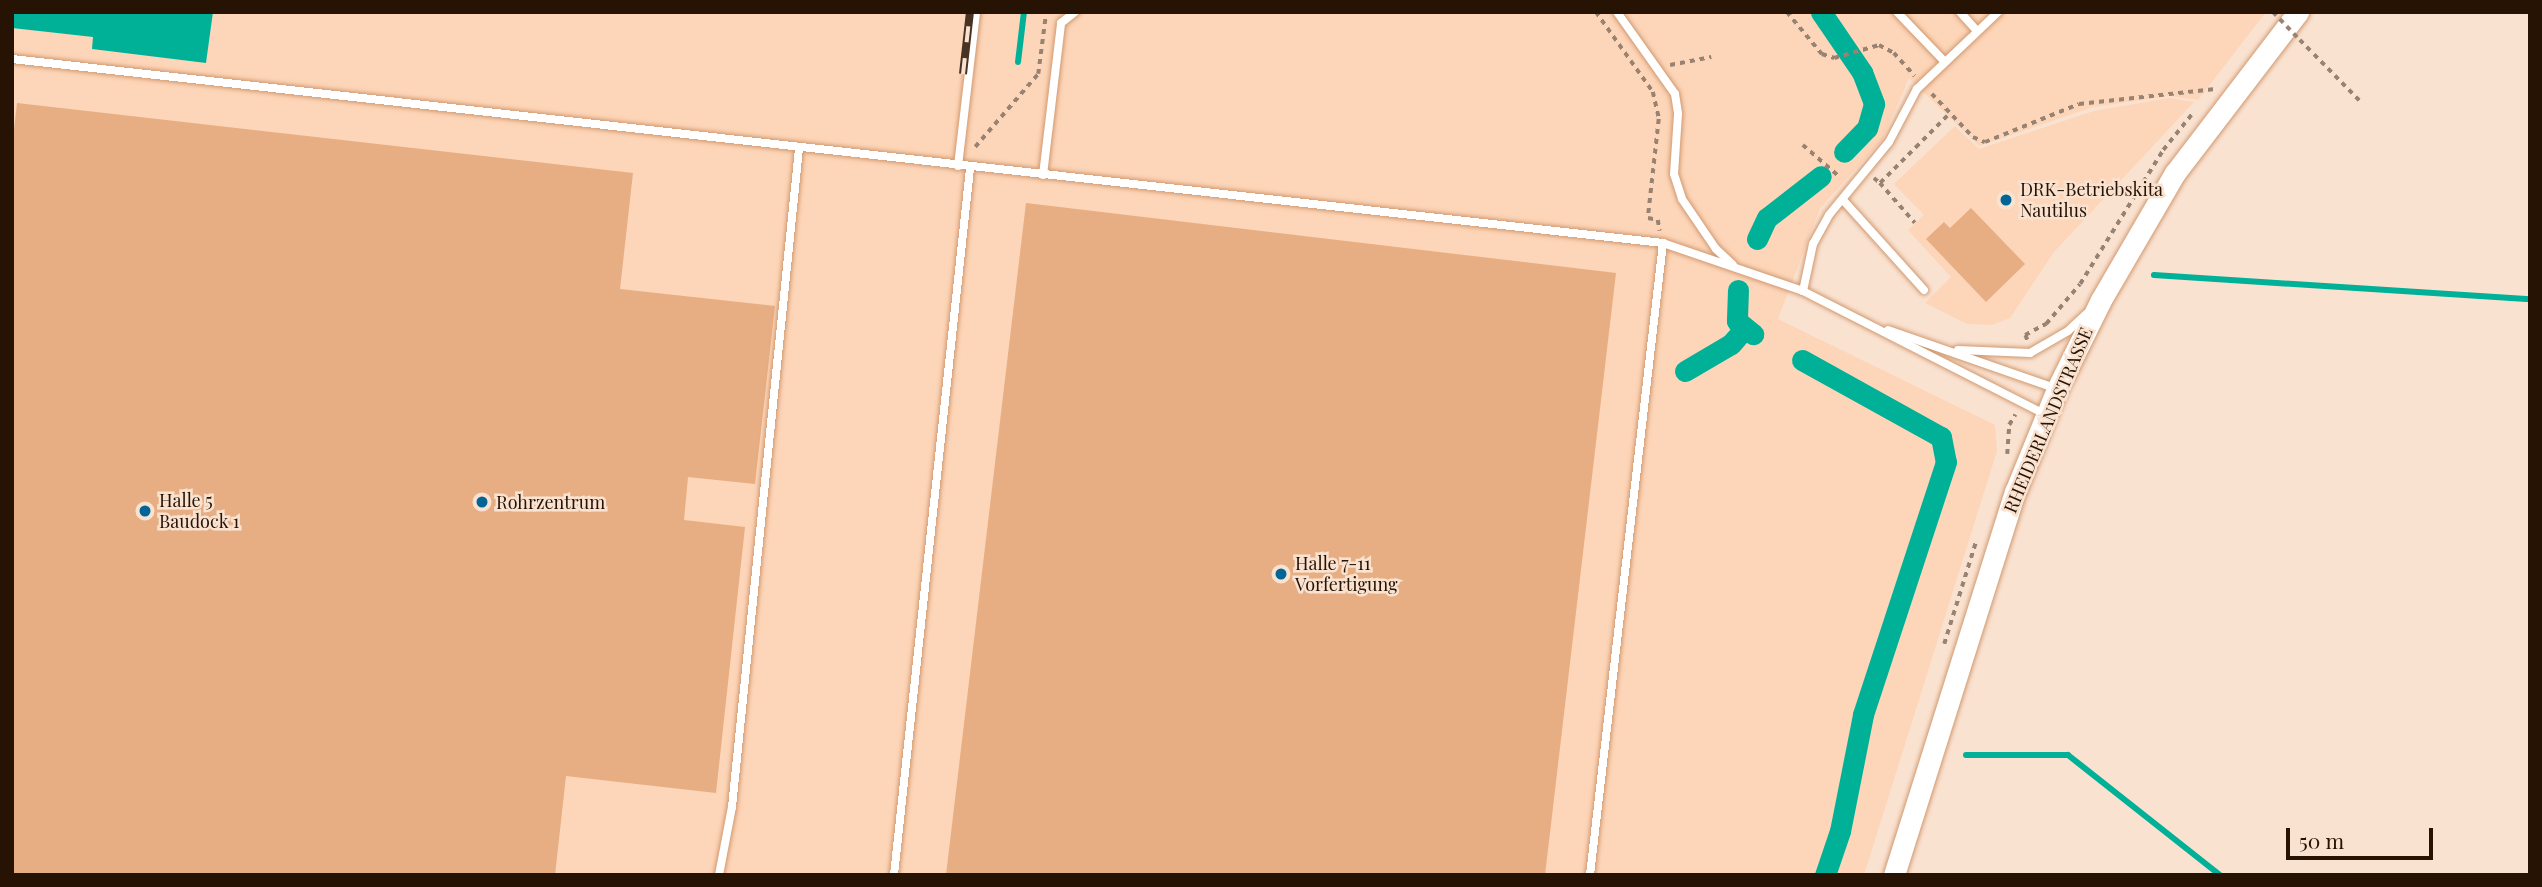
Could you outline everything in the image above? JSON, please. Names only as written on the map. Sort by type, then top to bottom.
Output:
[{"type":"main road","name":"RHEIDERLANDSTRASSE","points":[[1894,875],[2015,492],[2057,389],[2101,300],[2175,173],[2298,12]]},
{"type":"lane","points":[[958,166],[976,12]]},
{"type":"lane","points":[[1043,176],[1061,23],[1075,12]]},
{"type":"lane","points":[[1617,12],[1675,94],[1678,114],[1674,174],[1682,199],[1716,249],[1735,267]]},
{"type":"lane","points":[[1897,12],[1945,62]]},
{"type":"lane","points":[[1960,12],[1977,31]]},
{"type":"lane","points":[[1803,291],[1813,244],[1843,200],[1889,142],[1922,84],[1998,12]]},
{"type":"lane","points":[[12,59],[970,168],[1663,243],[1803,291],[2047,416]]},
{"type":"lane","points":[[719,875],[732,807],[799,148]]},
{"type":"lane","points":[[894,875],[970,168]]},
{"type":"lane","points":[[1843,200],[1924,290]]},
{"type":"lane","points":[[1590,875],[1663,243]]},
{"type":"lane","points":[[1948,350],[2030,353],[2068,331],[2101,300]]},
{"type":"lane","points":[[1865,323],[2057,389]]},
{"type":"path","points":[[958,166],[1038,74],[1046,12]]},
{"type":"path","points":[[1596,12],[1645,81],[1659,120],[1648,219],[1658,220],[1663,243]]},
{"type":"path","points":[[1787,12],[1822,54],[1845,56],[1860,49],[1887,48],[1973,137],[1985,142],[2079,104],[2192,89],[2217,90]]},
{"type":"path","points":[[2273,12],[2362,103]]},
{"type":"path","points":[[1645,81],[1666,65],[1711,57]]},
{"type":"path","points":[[1803,145],[1841,178]]},
{"type":"path","points":[[1880,183],[1915,223]]},
{"type":"shaded area","points":[[213,12],[2266,12],[2198,100],[2170,96],[2093,107],[1979,146],[1909,78],[1882,140],[1820,208],[1778,319],[1995,425],[1997,451],[1864,875],[12,875],[12,28],[94,37],[93,49],[206,63]]},
{"type":"shaded area","name":"DRK-Betriebskita Nautilus","points":[[2169,98],[2194,102],[2054,252],[2010,318],[1992,325],[1967,324],[1925,303],[1951,277],[1908,230],[1924,215],[1894,184],[1955,126],[1979,149],[2094,111]]},
{"type":"water","points":[[12,12],[213,12],[206,63],[92,49],[93,37],[12,28]]},
{"type":"building","points":[[17,103],[633,173],[620,289],[775,306],[755,484],[688,477],[684,520],[745,527],[716,793],[566,776],[555,875],[12,875],[12,147]]},
{"type":"building","name":"Halle 7-11 Vorfertigung","points":[[1026,203],[1616,273],[1545,875],[946,875]]},
{"type":"building","points":[[1971,208],[2025,264],[1986,302],[1926,239],[1944,222],[1950,228]]},
{"type":"waterway","points":[[1018,62],[1024,12]]},
{"type":"waterway","points":[[1821,12],[1862,72],[1874,104],[1867,128],[1844,152]]},
{"type":"waterway","points":[[1757,239],[1767,218],[1821,176]]},
{"type":"waterway","points":[[2154,275],[2530,299]]},
{"type":"waterway","points":[[1738,290],[1737,321],[1753,334]]},
{"type":"waterway","points":[[1685,371],[1731,344],[1745,328]]},
{"type":"waterway","points":[[1802,360],[1941,437],[1946,462],[1863,715],[1840,831],[1825,875]]},
{"type":"waterway","points":[[1966,755],[2068,755],[2220,875]]},
{"type":"railway","points":[[963,74],[970,12]]},
{"type":"place","name":"DRK-Betriebskita Nautilus","points":[[2006,200]]},
{"type":"place","name":"Rohrzentrum","points":[[482,502]]},
{"type":"place","name":"Halle 5 Baudock 1","points":[[145,511]]},
{"type":"place","name":"Halle 7-11 Vorfertigung","points":[[1281,574]]}]
